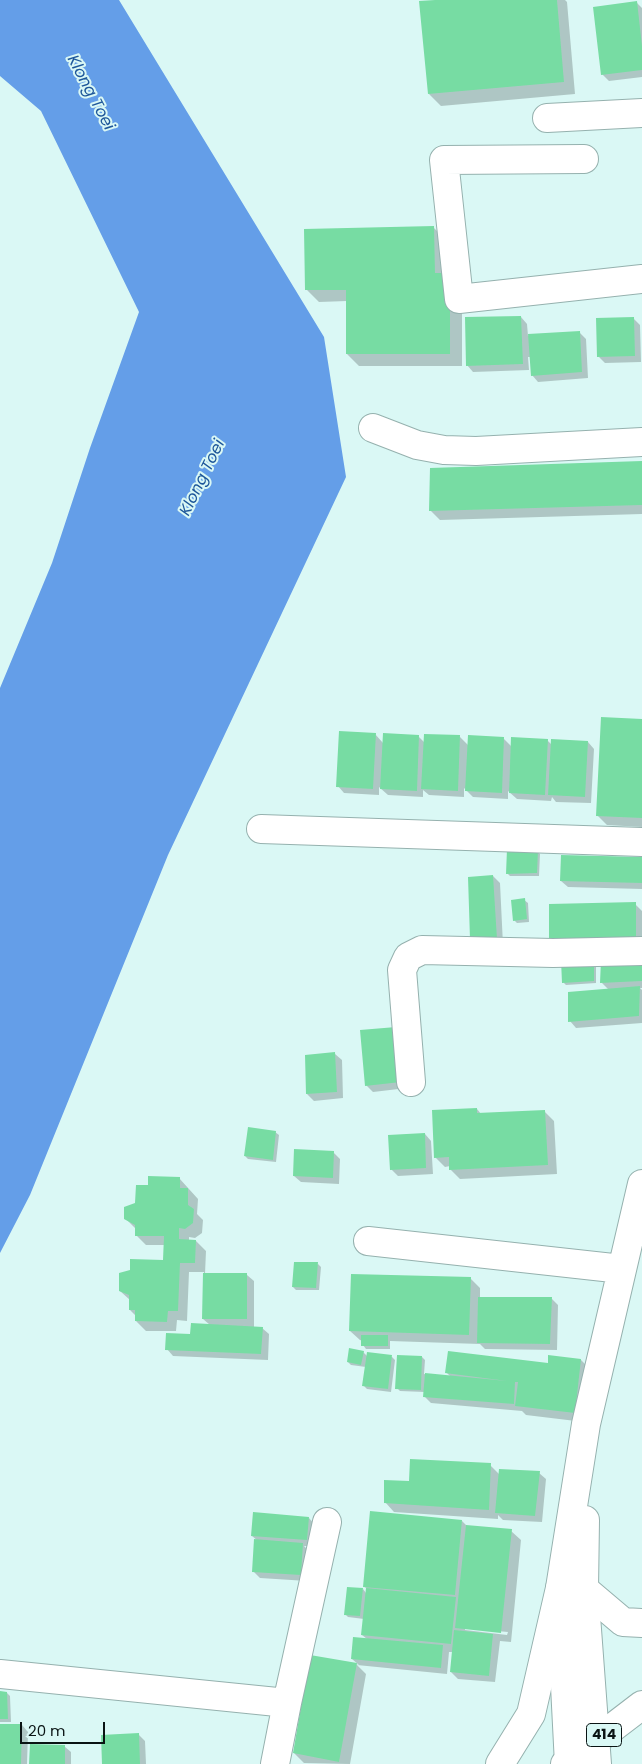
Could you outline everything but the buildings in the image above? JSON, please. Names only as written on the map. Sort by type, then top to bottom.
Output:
[{"type":"street","points":[[547,118],[642,113]]},
{"type":"street","points":[[584,160],[444,160],[459,299],[642,279]]},
{"type":"street","points":[[373,428],[416,445],[444,450],[476,452],[642,442]]},
{"type":"street","points":[[261,829],[642,842]]},
{"type":"street","points":[[411,1082],[402,970],[408,957],[422,950],[553,953],[642,950]]},
{"type":"street","points":[[568,1763],[572,1589],[586,1424],[642,1184]]},
{"type":"street","points":[[368,1241],[622,1269]]},
{"type":"street","points":[[275,1764],[327,1522]]},
{"type":"street","points":[[572,1589],[623,1622],[642,1622]]},
{"type":"street","points":[[572,1589],[596,1753]]},
{"type":"street","points":[[500,1764],[531,1714],[572,1589]]},
{"type":"street","points":[[0,1674],[287,1703]]},
{"type":"street","name":"414","points":[[568,1763],[596,1753],[642,1705]]},
{"type":"water","name":"Klong Toei","points":[[0,0],[119,0],[324,337],[346,477],[168,855],[30,1195],[0,1253],[0,688],[52,563],[90,448],[139,312],[41,111],[0,76]]}]
